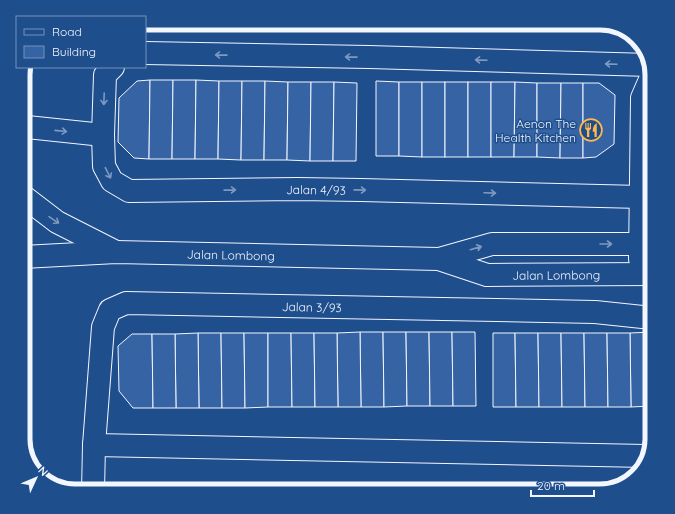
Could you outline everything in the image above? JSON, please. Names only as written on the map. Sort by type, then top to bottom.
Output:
[{"type":"main road","points":[[148,51],[644,65]]},
{"type":"main road","name":"Jalan 4/93","points":[[111,68],[105,75],[103,135],[104,166],[112,181],[129,191],[362,190],[641,197]]},
{"type":"main road","points":[[645,91],[642,98],[641,197],[645,235]]},
{"type":"main road","points":[[30,127],[103,135]]},
{"type":"main road","points":[[30,201],[57,222],[116,252]]},
{"type":"main road","name":"Jalan Lombong","points":[[30,257],[116,252],[439,259],[492,244],[645,244]]},
{"type":"main road","name":"Jalan Lombong","points":[[439,259],[487,275],[645,274]]},
{"type":"main road","name":"Jalan 3/93","points":[[93,484],[94,445],[103,327],[110,310],[126,303],[595,312],[645,317]]},
{"type":"main road","points":[[94,445],[642,456]]},
{"type":"building","points":[[150,80],[149,159],[134,158],[118,142],[119,98],[137,81]]},
{"type":"building","points":[[150,80],[173,80],[172,159],[149,159]]},
{"type":"building","points":[[173,80],[196,80],[195,159],[172,159]]},
{"type":"building","points":[[196,80],[219,81],[218,159],[195,159]]},
{"type":"building","points":[[219,81],[242,81],[241,160],[218,159]]},
{"type":"building","points":[[242,81],[265,81],[264,160],[241,160]]},
{"type":"building","points":[[265,81],[288,82],[287,160],[264,160]]},
{"type":"building","points":[[376,81],[399,82],[399,156],[376,156]]},
{"type":"building","points":[[288,82],[311,82],[310,161],[287,160]]},
{"type":"building","points":[[311,82],[334,82],[333,161],[310,161]]},
{"type":"building","points":[[334,82],[357,83],[356,161],[333,161]]},
{"type":"building","points":[[399,82],[422,82],[422,157],[399,156]]},
{"type":"building","points":[[422,82],[445,82],[445,157],[422,157]]},
{"type":"building","points":[[445,82],[468,82],[468,157],[445,157]]},
{"type":"building","points":[[468,82],[491,82],[491,157],[468,157]]},
{"type":"building","points":[[491,82],[515,82],[514,157],[491,157]]},
{"type":"building","points":[[515,82],[537,83],[537,157],[514,157]]},
{"type":"building","points":[[537,83],[561,83],[560,158],[537,157]]},
{"type":"building","points":[[561,83],[583,83],[583,158],[560,158]]},
{"type":"building","points":[[583,83],[599,83],[615,95],[614,144],[596,157],[583,158]]},
{"type":"building","points":[[360,332],[383,332],[384,407],[361,407]]},
{"type":"building","points":[[360,332],[361,407],[338,407],[337,333]]},
{"type":"building","points":[[383,332],[406,332],[407,406],[384,407]]},
{"type":"building","points":[[406,332],[429,332],[430,406],[407,406]]},
{"type":"building","points":[[429,332],[452,332],[453,406],[430,406]]},
{"type":"building","points":[[452,332],[475,332],[476,406],[453,406]]},
{"type":"building","points":[[645,332],[645,406],[631,407],[630,333]]},
{"type":"building","points":[[198,333],[221,333],[222,408],[199,408]]},
{"type":"building","points":[[198,333],[199,408],[176,408],[175,334]]},
{"type":"building","points":[[221,333],[244,333],[245,408],[222,408]]},
{"type":"building","points":[[244,333],[268,333],[268,407],[245,408]]},
{"type":"building","points":[[268,333],[291,333],[292,407],[268,407]]},
{"type":"building","points":[[291,333],[314,333],[315,407],[292,407]]},
{"type":"building","points":[[314,333],[337,333],[338,407],[315,407]]},
{"type":"building","points":[[493,333],[515,333],[516,407],[493,407]]},
{"type":"building","points":[[515,333],[538,333],[539,407],[516,407]]},
{"type":"building","points":[[538,333],[561,333],[562,407],[539,407]]},
{"type":"building","points":[[561,333],[584,333],[585,407],[562,407]]},
{"type":"building","points":[[584,333],[607,333],[608,407],[585,407]]},
{"type":"building","points":[[607,333],[630,333],[631,407],[608,407]]},
{"type":"building","points":[[132,334],[152,334],[153,408],[133,408],[119,391],[118,346]]},
{"type":"building","points":[[152,334],[175,334],[176,408],[153,408]]},
{"type":"place","name":"Aenon The Health Kitchen","points":[[591,130]]}]
